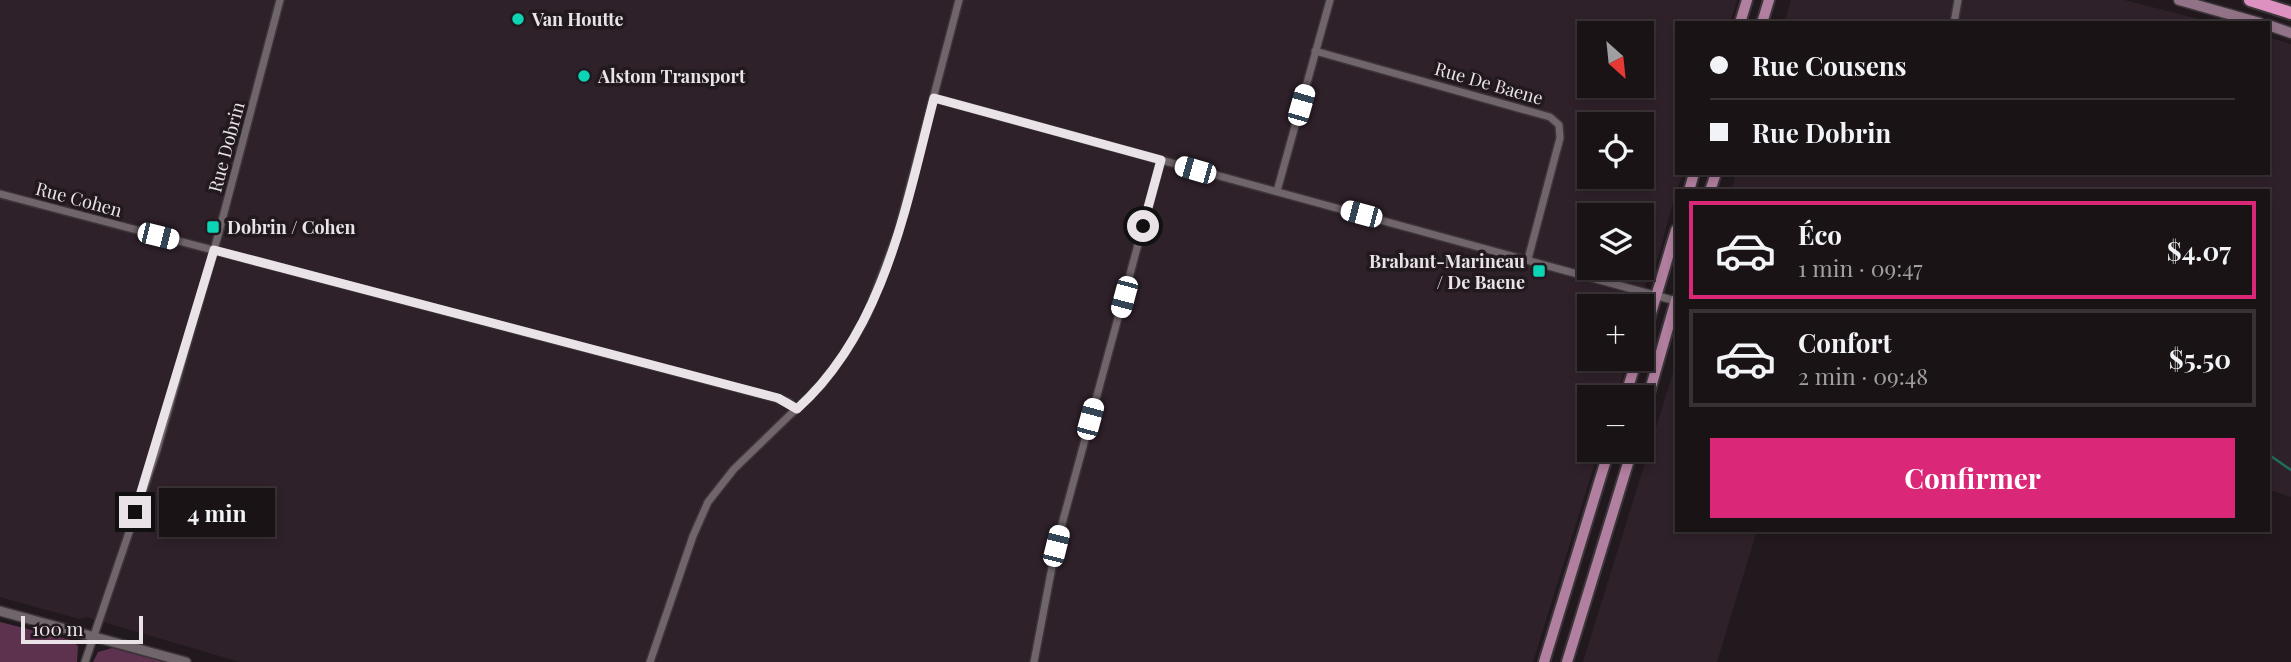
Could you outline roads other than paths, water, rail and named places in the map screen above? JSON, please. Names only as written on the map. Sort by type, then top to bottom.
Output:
[{"type":"highway","points":[[2250,0],[2291,13]]},
{"type":"main road","points":[[1741,21],[1747,0]]},
{"type":"main road","points":[[1763,21],[1769,0]]},
{"type":"main road","points":[[2179,0],[2253,21]]},
{"type":"main road","points":[[2270,26],[2291,33]]},
{"type":"main road","points":[[1654,305],[1675,233]]},
{"type":"main road","points":[[1652,385],[1675,304]]},
{"type":"main road","points":[[1544,662],[1605,462]]},
{"type":"main road","points":[[1567,662],[1628,462]]},
{"type":"street","name":"Rue Dobrin","points":[[85,662],[156,453],[214,250],[280,0]]},
{"type":"street","points":[[650,662],[692,536],[708,502],[734,469],[797,409],[840,360],[875,297],[898,232],[959,0]]},
{"type":"street","points":[[1277,191],[1330,0]]},
{"type":"street","points":[[1955,20],[1960,0]]},
{"type":"street","name":"Rue De Baene","points":[[1315,51],[1550,117],[1559,125],[1560,138],[1528,259]]},
{"type":"street","points":[[934,98],[1675,301]]},
{"type":"street","points":[[1034,662],[1059,533],[1161,160]]},
{"type":"street","name":"Rue Cohen","points":[[0,194],[778,398],[797,409]]},
{"type":"street","points":[[0,611],[186,662]]},
{"type":"waterway","points":[[2270,455],[2291,470]]},
{"type":"place","name":"Van Houtte","points":[[518,19]]},
{"type":"place","name":"Alstom Transport","points":[[584,76]]},
{"type":"place","name":"Dobrin / Cohen","points":[[213,227]]},
{"type":"place","name":"Brabant-Marineau / De Baene","points":[[1539,271]]}]
